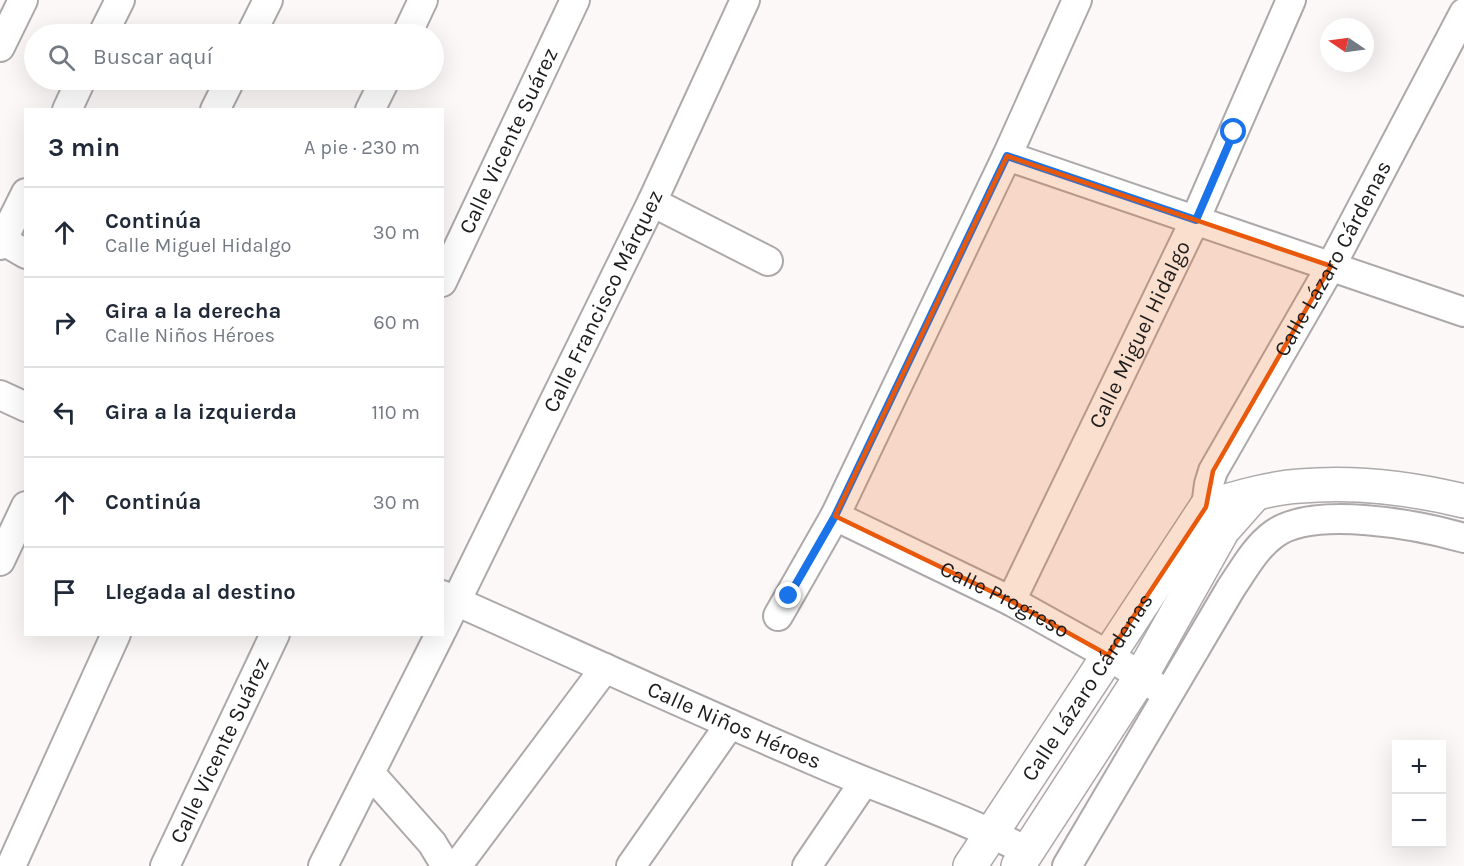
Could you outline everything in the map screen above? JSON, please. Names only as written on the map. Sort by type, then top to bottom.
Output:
[{"type":"street","points":[[0,47],[24,0]]},
{"type":"street","points":[[109,24],[120,0]]},
{"type":"street","points":[[256,24],[268,0]]},
{"type":"street","points":[[412,24],[423,0]]},
{"type":"street","name":"Calle Vicente Suárez","points":[[444,278],[575,0]]},
{"type":"street","name":"Calle Francisco Márquez","points":[[444,622],[450,598],[652,202],[745,0]]},
{"type":"street","points":[[778,616],[835,516],[1007,156],[1077,0]]},
{"type":"street","name":"Calle Miguel Hidalgo","points":[[1011,601],[1196,220],[1291,0]]},
{"type":"street","name":"Calle Lázaro Cárdenas","points":[[1023,859],[1154,686],[1215,519],[1209,484],[1213,471],[1331,266],[1464,13]]},
{"type":"street","points":[[68,108],[76,90]]},
{"type":"street","points":[[216,108],[225,90]]},
{"type":"street","points":[[371,108],[380,90]]},
{"type":"street","points":[[1007,156],[1464,312]]},
{"type":"street","points":[[9,247],[24,199]]},
{"type":"street","points":[[652,202],[768,261]]},
{"type":"street","points":[[0,395],[24,406]]},
{"type":"street","name":"Calle Lázaro Cárdenas","points":[[970,866],[1108,655],[1215,519],[1255,494],[1299,486],[1386,486],[1462,501]]},
{"type":"street","points":[[1067,866],[1154,686],[1255,552],[1275,534],[1295,524],[1327,520],[1391,522],[1459,536],[1462,501]]},
{"type":"street","points":[[0,561],[24,510]]},
{"type":"street","name":"Calle Progreso","points":[[835,516],[1011,601],[1108,655],[1154,686]]},
{"type":"street","name":"Calle Niños Héroes","points":[[450,598],[730,724],[864,782],[992,833],[1023,859]]},
{"type":"street","points":[[10,866],[116,636]]},
{"type":"street","name":"Calle Vicente Suárez","points":[[165,866],[274,636]]},
{"type":"street","points":[[323,866],[439,636]]},
{"type":"street","points":[[457,866],[605,668]]},
{"type":"street","points":[[631,866],[730,724]]},
{"type":"street","points":[[370,773],[432,843],[446,866]]},
{"type":"street","points":[[807,866],[864,782]]},
{"type":"highlighted area","points":[[1007,156],[1331,266],[1213,471],[1206,507],[1108,655],[1011,601],[835,516]]},
{"type":"route","points":[[789,596],[835,516],[1007,156],[1196,220],[1234,132]]}]
